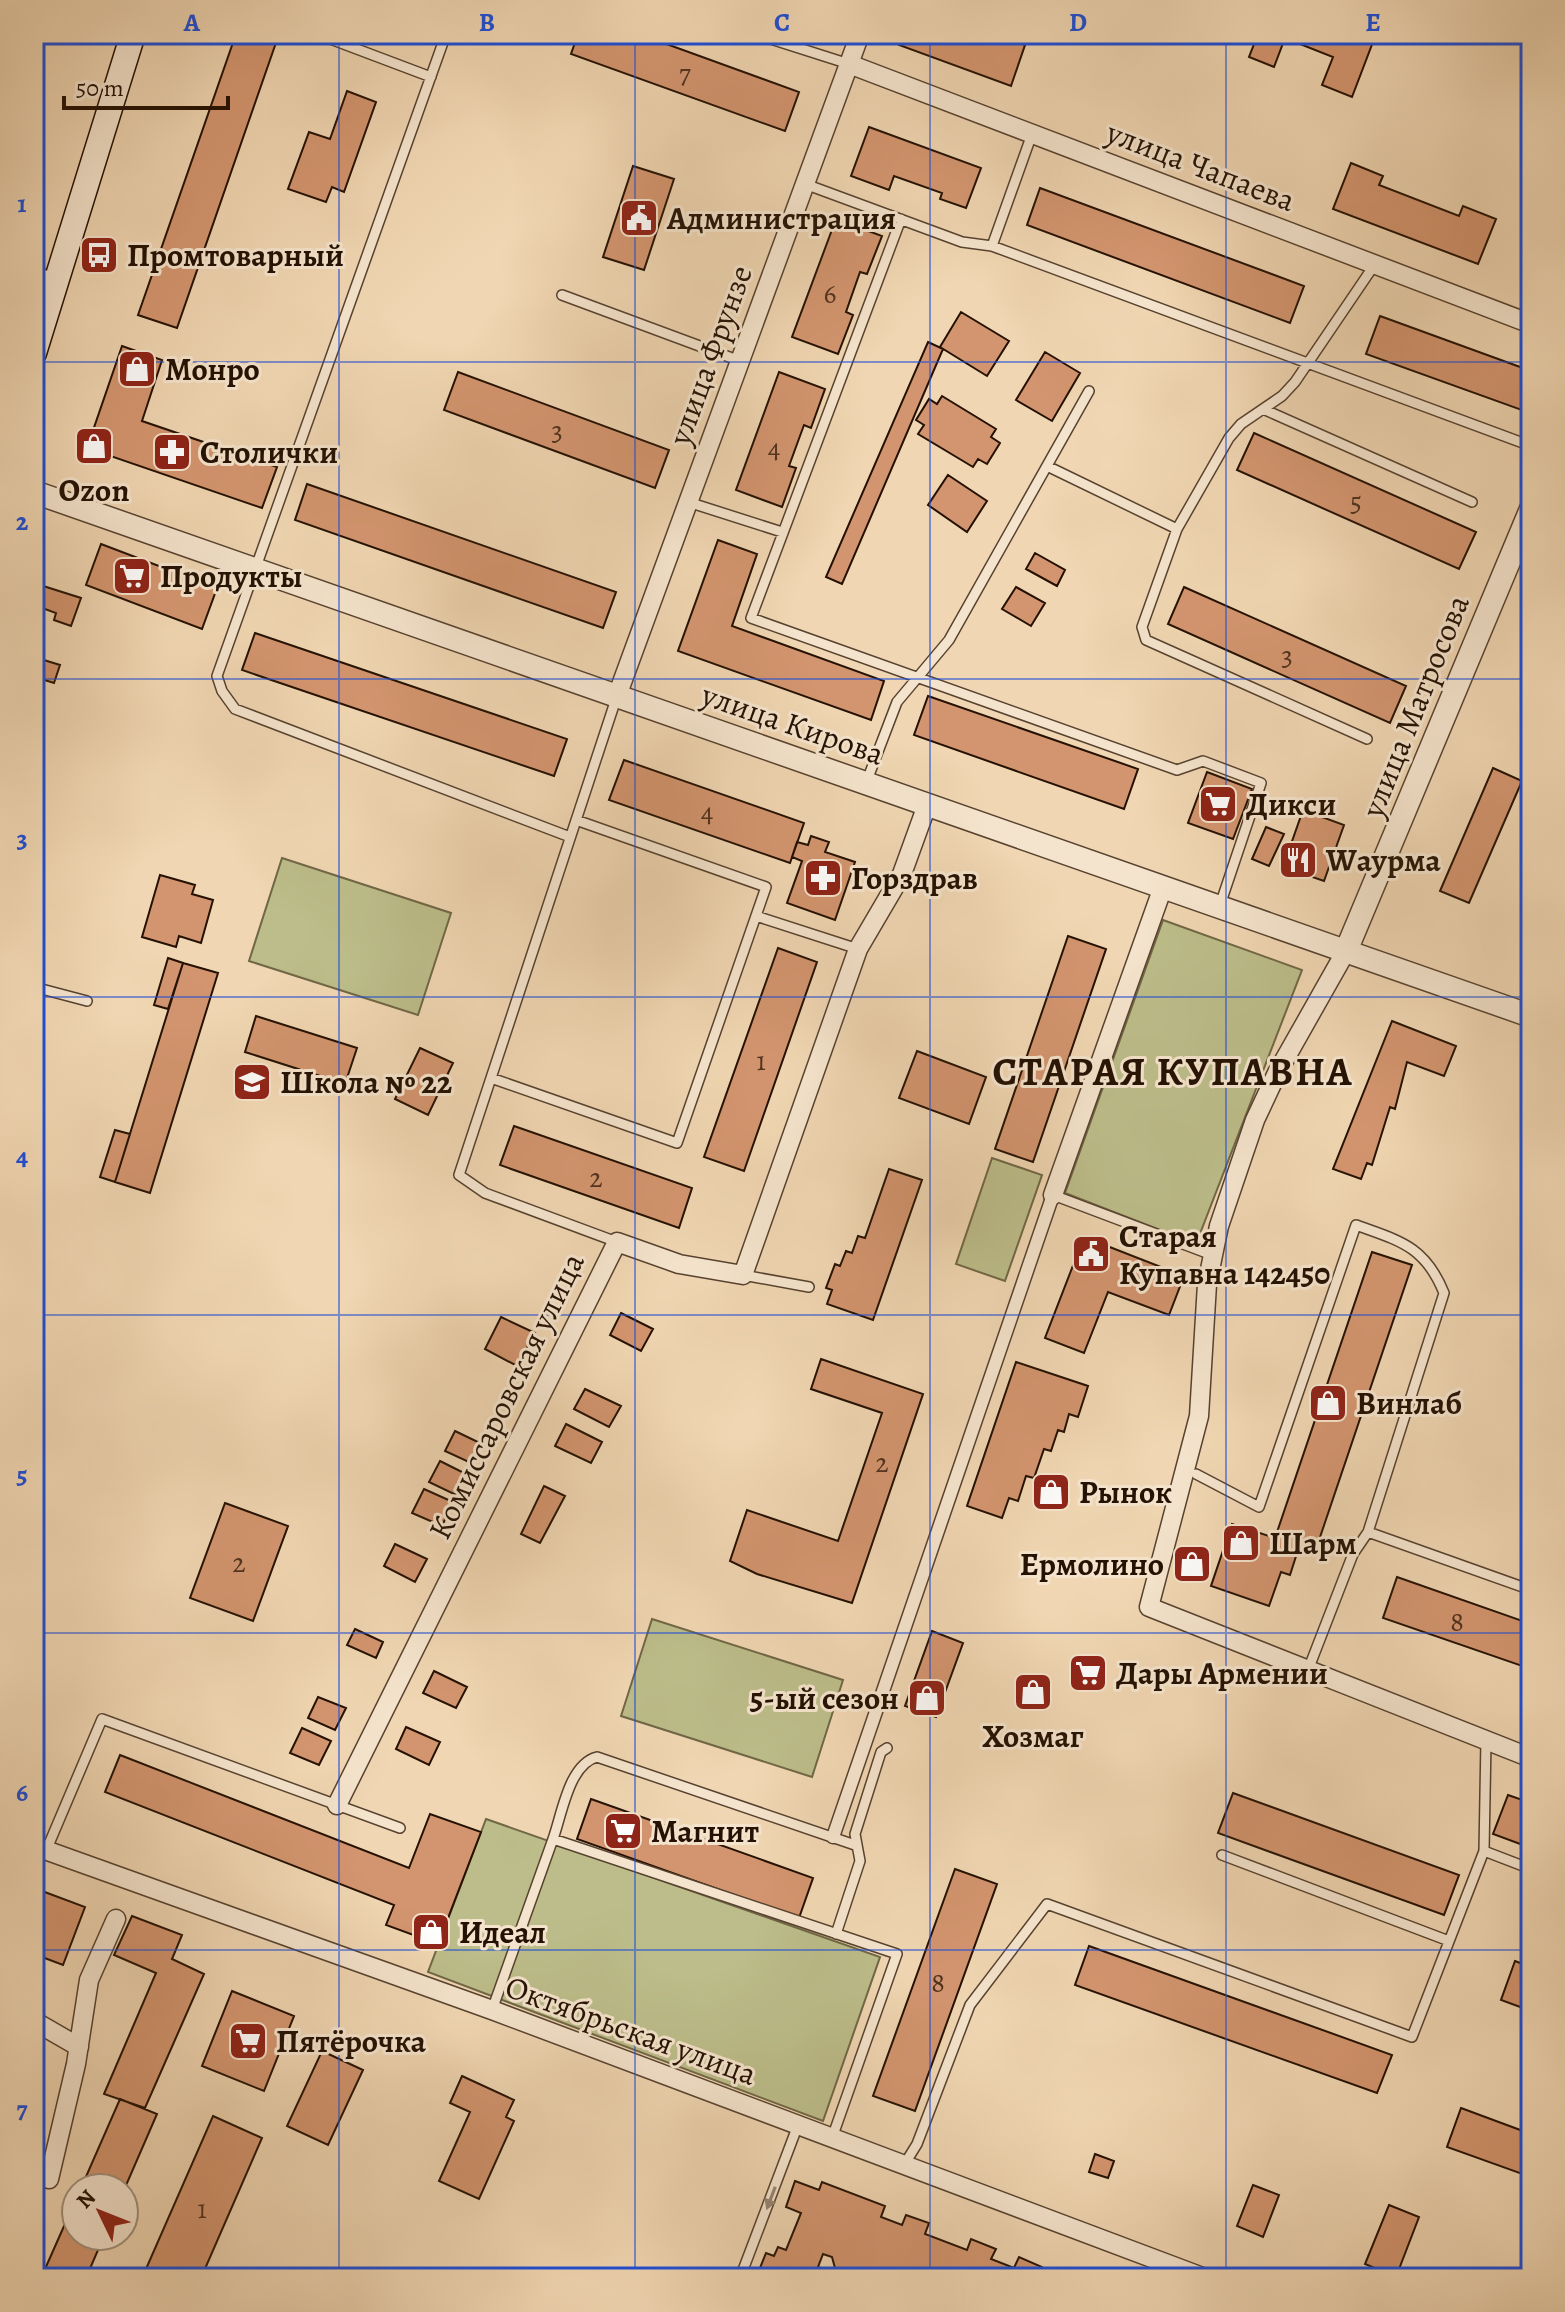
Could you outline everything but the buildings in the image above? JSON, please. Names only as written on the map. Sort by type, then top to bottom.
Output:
[{"type":"main road","points":[[34,353],[46,275],[133,34]]},
{"type":"street","name":"улица Фрунзе","points":[[617,696],[860,34]]},
{"type":"street","name":"улица Чапаева","points":[[849,64],[1531,324]]},
{"type":"street","name":"улица Кирова","points":[[34,492],[1531,1016]]},
{"type":"street","name":"улица Матросова","points":[[1308,1670],[1149,1607],[1199,1416],[1204,1317],[1212,1255],[1255,1120],[1277,1073],[1346,951],[1531,509]]},
{"type":"street","points":[[743,1275],[858,949],[902,874],[927,805]]},
{"type":"street","points":[[833,1837],[1053,1195],[1163,887]]},
{"type":"street","name":"Комиссаровская улица","points":[[337,1805],[617,1242],[679,1264],[743,1275]]},
{"type":"street","points":[[1308,1670],[1531,1758]]},
{"type":"street","name":"Октябрьская улица","points":[[40,1848],[492,2010],[1205,2278]]},
{"type":"street","points":[[34,2163],[49,2179],[79,2047],[89,1980],[116,1919]]},
{"type":"street","points":[[34,2021],[79,2047]]},
{"type":"lane","points":[[317,34],[431,77]]},
{"type":"lane","points":[[446,34],[217,676],[222,691],[235,709],[570,837]]},
{"type":"lane","points":[[755,34],[849,64]]},
{"type":"lane","points":[[992,246],[1032,134]]},
{"type":"lane","points":[[805,184],[962,242],[992,246],[1531,446]]},
{"type":"lane","points":[[901,219],[751,618],[1177,770],[1203,761],[1261,783],[1219,907]]},
{"type":"lane","points":[[1367,739],[1146,640],[1142,627],[1177,529],[1229,438],[1282,396],[1375,264]]},
{"type":"lane","points":[[562,295],[740,361]]},
{"type":"lane","points":[[866,783],[890,715],[949,640],[1089,391]]},
{"type":"lane","points":[[1263,409],[1472,502]]},
{"type":"lane","points":[[1047,466],[1177,529]]},
{"type":"lane","points":[[688,502],[782,532]]},
{"type":"lane","points":[[617,696],[459,1175],[485,1193],[617,1242]]},
{"type":"lane","points":[[491,1078],[677,1143],[766,887],[576,820]]},
{"type":"lane","points":[[756,916],[858,949]]},
{"type":"lane","points":[[34,987],[87,1001]]},
{"type":"lane","points":[[1053,1195],[1212,1255]]},
{"type":"lane","points":[[1196,1474],[1259,1507],[1356,1225],[1419,1252],[1434,1267],[1444,1293],[1368,1532],[1353,1554],[1308,1670]]},
{"type":"lane","points":[[743,1275],[809,1287]]},
{"type":"lane","points":[[1368,1532],[1531,1590]]},
{"type":"lane","points":[[40,1848],[102,1719],[400,1828]]},
{"type":"lane","points":[[904,2165],[917,2144],[970,2005],[1047,1904],[1412,2037],[1484,1851],[1486,1740]]},
{"type":"lane","points":[[836,1934],[860,1861],[855,1834],[881,1752],[887,1748]]},
{"type":"lane","points":[[492,2010],[578,1769],[586,1760],[597,1757],[855,1845]]},
{"type":"lane","points":[[553,1839],[897,1954],[832,2138]]},
{"type":"lane","points":[[1484,1851],[1531,1869]]},
{"type":"lane","points":[[1222,1855],[1449,1941]]},
{"type":"lane","points":[[740,2278],[798,2125]]},
{"type":"green space","points":[[282,858],[451,913],[418,1015],[249,961]]},
{"type":"green space","points":[[1163,920],[1302,970],[1196,1244],[1065,1193]]},
{"type":"green space","points":[[992,1158],[1042,1175],[1005,1281],[956,1264]]},
{"type":"green space","points":[[652,1619],[843,1680],[812,1777],[621,1716]]},
{"type":"green space","points":[[486,1819],[880,1957],[823,2121],[428,1972]]},
{"type":"place","name":"Администрация","points":[[639,218]]},
{"type":"place","name":"Промтоварный","points":[[99,255]]},
{"type":"place","name":"Монро","points":[[137,369]]},
{"type":"place","name":"Ozon","points":[[94,446]]},
{"type":"place","name":"Столички","points":[[172,452]]},
{"type":"place","name":"Продукты","points":[[132,576]]},
{"type":"place","name":"Дикси","points":[[1218,804]]},
{"type":"place","name":"Wаурма","points":[[1298,860]]},
{"type":"place","name":"Горздрав","points":[[823,878]]},
{"type":"place","name":"Школа № 22","points":[[252,1082]]},
{"type":"place","name":"Старая Купавна 142450","points":[[1091,1254]]},
{"type":"place","name":"Винлаб","points":[[1328,1403]]},
{"type":"place","name":"Рынок","points":[[1051,1492]]},
{"type":"place","name":"Шарм","points":[[1241,1543]]},
{"type":"place","name":"Ермолино","points":[[1192,1564]]},
{"type":"place","name":"Дары Армении","points":[[1088,1673]]},
{"type":"place","name":"Хозмаг","points":[[1033,1692]]},
{"type":"place","name":"5-ый сезон","points":[[927,1698]]},
{"type":"place","name":"Магнит","points":[[623,1831]]},
{"type":"place","name":"Идеал","points":[[431,1932]]},
{"type":"place","name":"Пятёрочка","points":[[248,2041]]},
{"type":"district","name":"СТАРАЯ КУПАВНА","points":[[1173,1071]]}]
